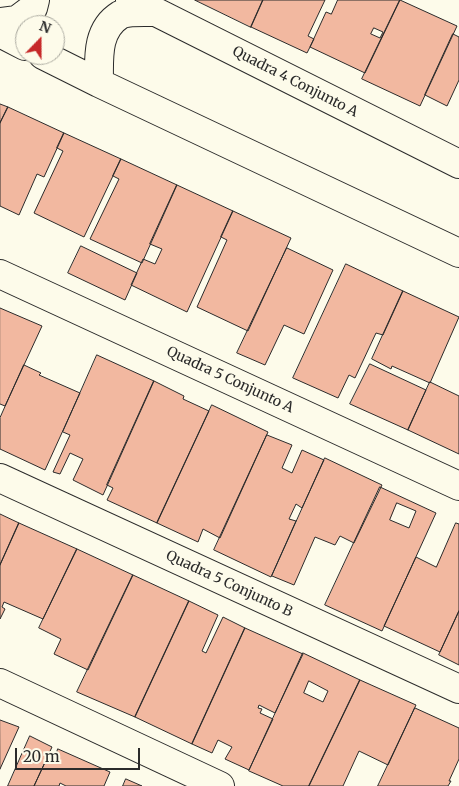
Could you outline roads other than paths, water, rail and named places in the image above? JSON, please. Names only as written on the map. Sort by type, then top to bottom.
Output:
[{"type":"street","points":[[0,22],[17,20],[33,8],[35,0]]},
{"type":"street","name":"Quadra 4 Conjunto A","points":[[130,0],[459,164]]},
{"type":"street","points":[[99,83],[98,49],[108,26],[122,14],[156,12]]},
{"type":"street","points":[[0,33],[15,41]]},
{"type":"street","points":[[63,65],[459,253]]},
{"type":"street","name":"Quadra 5 Conjunto A","points":[[0,274],[459,486]]},
{"type":"street","name":"Quadra 5 Conjunto B","points":[[0,478],[459,689]]},
{"type":"street","points":[[0,683],[220,786]]}]
